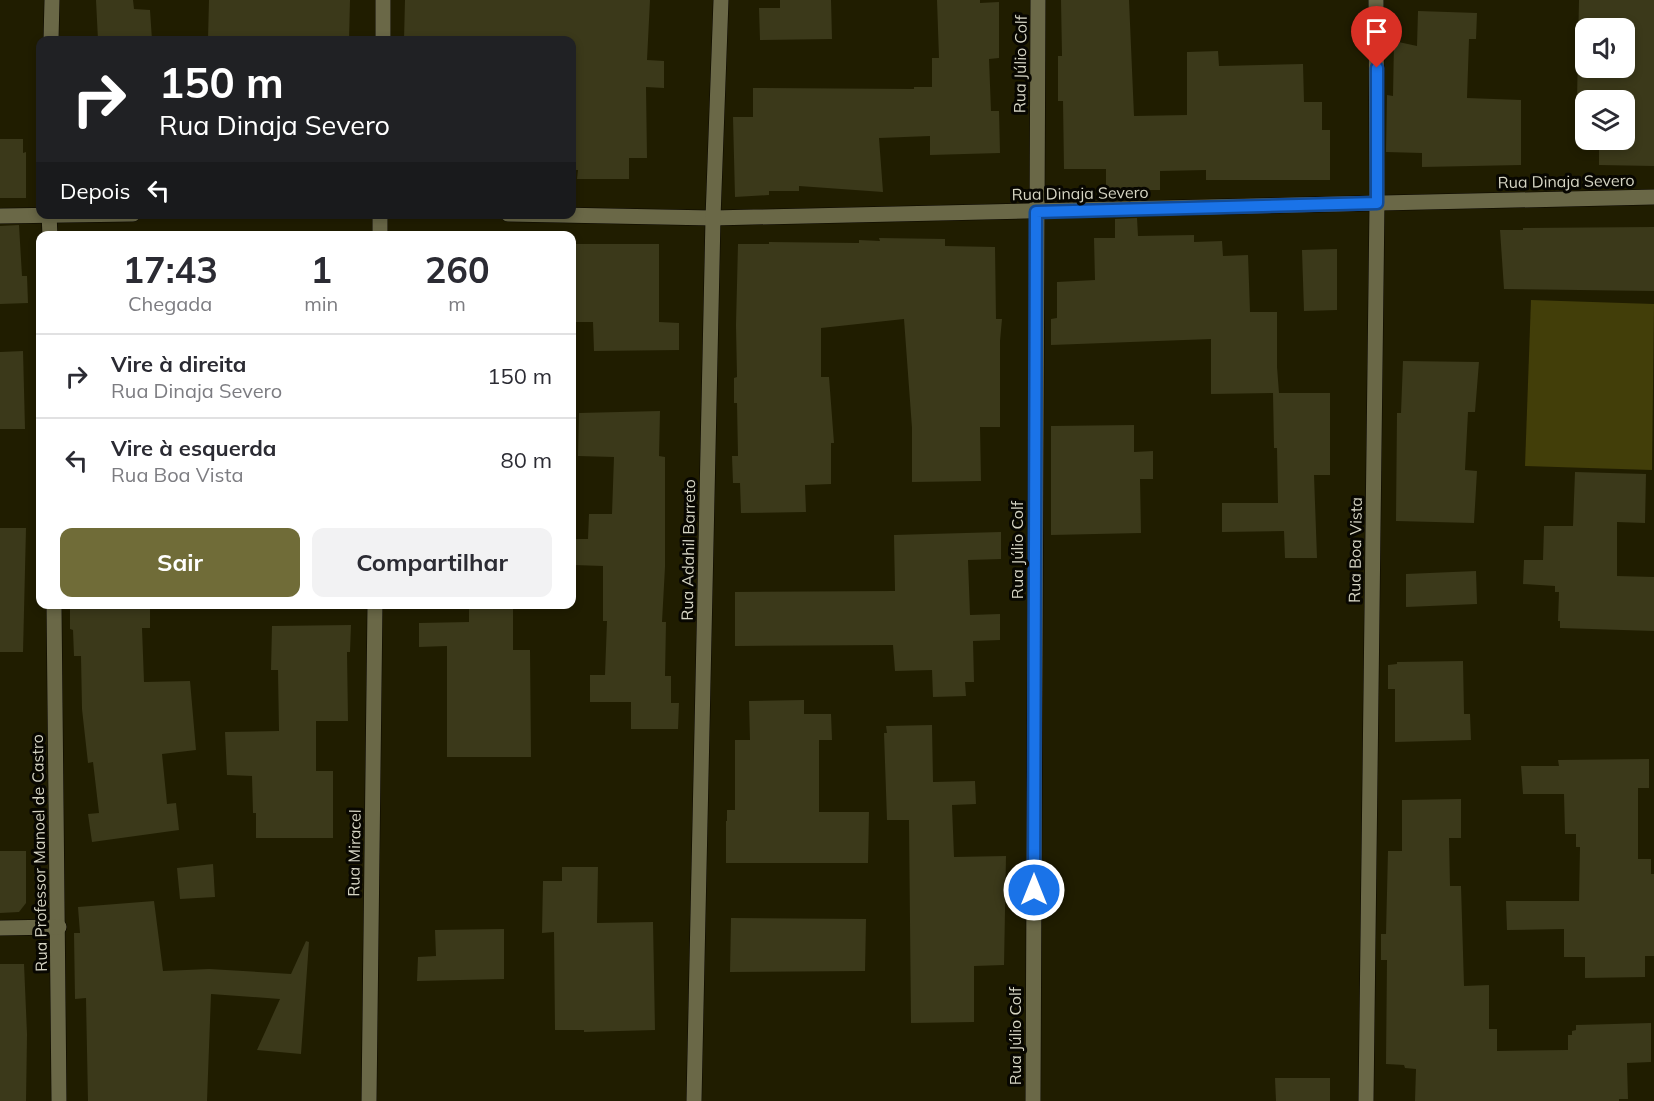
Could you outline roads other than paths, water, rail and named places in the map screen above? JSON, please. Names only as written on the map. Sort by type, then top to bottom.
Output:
[{"type":"street","points":[[51,36],[52,0]]},
{"type":"street","points":[[382,36],[383,0]]},
{"type":"street","name":"Rua Adahil Barreto","points":[[694,1101],[713,218],[721,0]]},
{"type":"street","name":"Rua Júlio Colf","points":[[1033,1101],[1038,0]]},
{"type":"street","name":"Rua Boa Vista","points":[[1366,1101],[1377,203],[1376,0]]},
{"type":"street","name":"Rua Dinaja Severo","points":[[576,215],[713,218],[1654,197]]},
{"type":"street","points":[[0,216],[36,215]]},
{"type":"street","name":"Rua Professor Manoel de Castro","points":[[54,609],[59,1101]]},
{"type":"street","name":"Rua Miracel","points":[[369,1101],[375,609]]},
{"type":"street","points":[[0,928],[58,927]]}]
